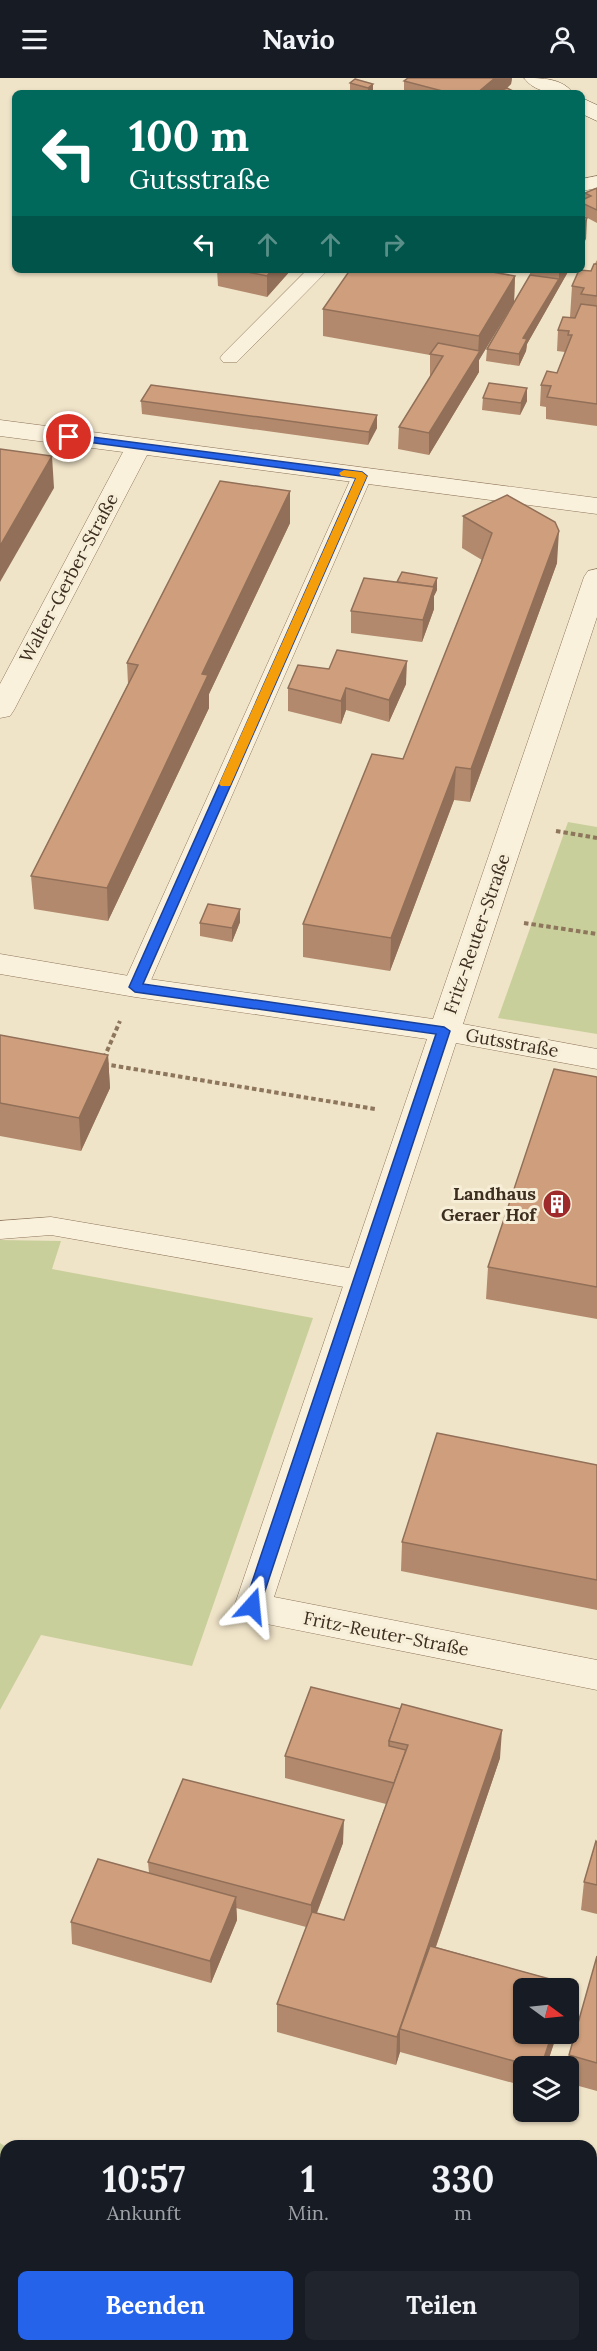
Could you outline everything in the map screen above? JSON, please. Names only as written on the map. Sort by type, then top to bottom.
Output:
[{"type":"street","points":[[535,78],[557,90]]},
{"type":"street","points":[[0,428],[597,506]]},
{"type":"street","name":"Walter-Gerber-Straße","points":[[0,710],[138,447]]},
{"type":"street","name":"Fritz-Reuter-Straße","points":[[597,577],[252,1606],[597,1676]]},
{"type":"street","name":"Gutsstraße","points":[[0,964],[135,987],[444,1031],[597,1059]]},
{"type":"lane","points":[[230,358],[315,273]]},
{"type":"lane","points":[[135,987],[362,476]]},
{"type":"lane","points":[[0,1230],[51,1226],[361,1280]]},
{"type":"path","points":[[482,917],[597,934]]},
{"type":"path","points":[[102,1063],[416,1116]]},
{"type":"green space","points":[[568,822],[597,827],[597,1034],[498,1018]]},
{"type":"green space","points":[[0,1240],[61,1241],[52,1269],[313,1318],[192,1666],[41,1635],[0,1710]]},
{"type":"building","points":[[408,78],[495,78],[481,90],[438,90],[404,81]]},
{"type":"building","points":[[355,79],[373,84],[368,88],[350,83]]},
{"type":"building","points":[[597,188],[597,210],[585,204],[585,199],[591,196],[585,193]]},
{"type":"building","points":[[594,264],[597,264],[597,296],[581,294],[584,288],[572,286],[578,273],[591,271]]},
{"type":"building","points":[[252,273],[270,273],[267,276]]},
{"type":"building","points":[[348,273],[498,273],[515,276],[479,336],[323,309]]},
{"type":"building","points":[[530,275],[559,279],[523,338],[527,339],[519,354],[487,349]]},
{"type":"building","points":[[581,304],[597,306],[597,404],[547,397],[551,386],[541,385],[547,371],[557,373],[572,335],[568,335],[569,331],[558,330],[563,317],[575,318]]},
{"type":"building","points":[[438,343],[480,351],[429,433],[399,427],[443,356],[430,354]]},
{"type":"building","points":[[489,383],[527,388],[521,403],[483,398]]},
{"type":"building","points":[[151,385],[377,415],[369,432],[141,401]]},
{"type":"building","points":[[0,449],[52,456],[0,546]]},
{"type":"building","points":[[220,481],[290,491],[202,674],[208,675],[107,888],[31,876],[138,665],[127,663]]},
{"type":"building","points":[[507,495],[555,522],[559,531],[471,769],[456,767],[391,938],[303,924],[372,754],[403,759],[481,563],[492,533],[463,516]]},
{"type":"building","points":[[402,572],[437,578],[433,587],[397,582]]},
{"type":"building","points":[[364,578],[434,587],[423,620],[351,611]]},
{"type":"building","points":[[337,650],[407,661],[389,700],[346,688],[341,701],[288,688],[298,665],[329,669]]},
{"type":"building","points":[[208,904],[240,909],[232,928],[200,923]]},
{"type":"building","points":[[0,1035],[108,1055],[79,1118],[0,1103]]},
{"type":"building","name":"Landhaus Geraer Hof","points":[[554,1069],[597,1077],[597,1287],[488,1267]]},
{"type":"building","points":[[437,1433],[597,1465],[597,1580],[402,1542]]},
{"type":"building","points":[[311,1687],[401,1709],[389,1741],[389,1746],[406,1750],[394,1783],[285,1756]]},
{"type":"building","points":[[402,1704],[502,1730],[397,2037],[277,2004],[312,1912],[344,1920],[408,1745],[389,1741]]},
{"type":"building","points":[[183,1779],[344,1820],[311,1905],[148,1862]]},
{"type":"building","points":[[597,1842],[597,1885],[584,1882]]},
{"type":"building","points":[[98,1859],[236,1897],[210,1961],[71,1922]]},
{"type":"building","points":[[430,1946],[546,1978],[513,1978],[513,2044],[549,2044],[545,2056],[513,2056],[513,2061],[400,2029]]},
{"type":"building","points":[[597,1956],[597,2063],[569,2055],[572,2044],[579,2044],[579,2020]]},
{"type":"slow traffic","points":[[225,784],[362,476],[344,473]]},
{"type":"place","name":"Landhaus Geraer Hof","points":[[557,1204]]},
{"type":"route","points":[[69,437],[362,476],[135,987],[444,1031],[252,1606]]}]
